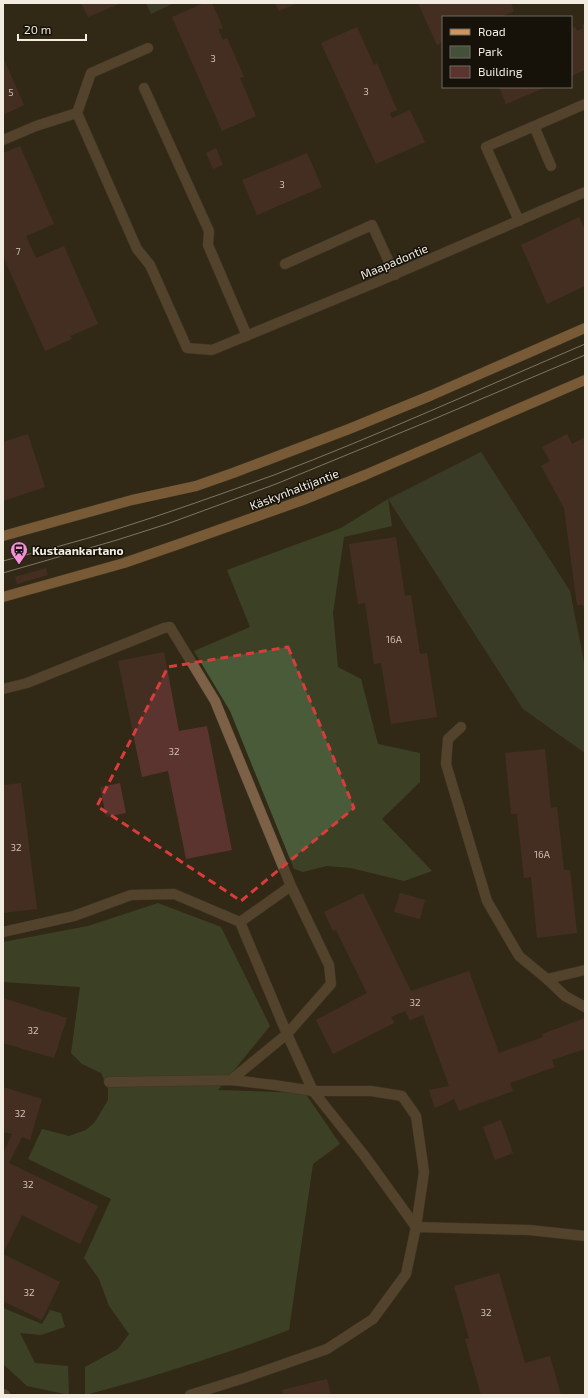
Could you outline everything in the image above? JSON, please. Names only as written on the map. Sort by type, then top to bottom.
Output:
[{"type":"main road","points":[[3,536],[132,500],[196,486],[233,473],[349,429],[432,395],[585,328]]},
{"type":"main road","name":"Käskynhaltijantie","points":[[3,597],[131,560],[303,500],[585,380]]},
{"type":"street","points":[[3,140],[36,126],[77,113],[91,73],[148,48]]},
{"type":"street","points":[[144,88],[209,231],[208,245],[247,336]]},
{"type":"street","points":[[519,221],[486,146],[585,104]]},
{"type":"street","name":"Maapadontie","points":[[77,113],[137,249],[150,265],[187,348],[212,350],[395,274],[585,192]]},
{"type":"street","points":[[534,126],[551,166]]},
{"type":"street","points":[[285,264],[372,225],[395,274]]},
{"type":"street","points":[[3,689],[28,683],[164,628],[170,627],[215,701],[291,886],[330,965],[331,978],[331,984],[287,1034],[231,1080]]},
{"type":"street","points":[[461,727],[448,740],[446,764],[487,901],[519,956],[565,996],[585,1007]]},
{"type":"street","points":[[240,922],[291,886]]},
{"type":"street","points":[[3,932],[74,916],[131,895],[174,894],[240,922],[313,1092],[364,1156],[416,1227]]},
{"type":"street","points":[[547,979],[585,970]]},
{"type":"street","points":[[108,1082],[231,1080],[274,1085],[313,1092],[371,1091],[402,1096],[416,1116],[424,1172],[416,1227],[406,1274],[373,1318],[327,1349],[190,1395]]},
{"type":"street","points":[[416,1227],[529,1230],[585,1236]]},
{"type":"highlighted area","points":[[288,647],[354,808],[241,901],[97,806],[168,667]]},
{"type":"green space","points":[[146,3],[174,3],[151,14]]},
{"type":"green space","points":[[481,452],[570,591],[585,667],[585,753],[523,709],[388,499]]},
{"type":"green space","points":[[388,499],[392,526],[344,537],[333,613],[338,667],[361,679],[378,744],[420,753],[420,782],[382,819],[432,871],[404,881],[351,868],[327,866],[303,872],[294,869],[230,711],[194,651],[250,627],[227,570],[341,528]]},
{"type":"green space","points":[[158,903],[221,927],[270,1026],[218,1090],[305,1093],[340,1144],[313,1164],[289,1330],[188,1365],[85,1395],[85,1367],[118,1349],[129,1334],[109,1306],[99,1279],[84,1258],[111,1199],[28,1159],[42,1129],[69,1136],[86,1130],[95,1122],[108,1100],[108,1089],[101,1073],[82,1064],[71,1053],[80,987],[3,982],[3,942],[88,926]]},
{"type":"green space","points":[[3,1308],[42,1324],[50,1310],[61,1313],[65,1327],[41,1335],[20,1333],[35,1363],[68,1366],[69,1395],[27,1386],[3,1364]]},
{"type":"building","points":[[81,3],[121,3],[88,17]]},
{"type":"building","points":[[204,3],[212,3],[223,28],[218,29],[223,40],[227,38],[244,77],[240,78],[256,116],[222,131],[172,17]]},
{"type":"building","points":[[275,3],[298,3],[279,11]]},
{"type":"building","points":[[418,3],[511,3],[514,11],[503,16],[442,16],[442,42],[437,45]]},
{"type":"building","points":[[585,23],[585,70],[572,76],[572,28],[575,27],[577,31],[583,28],[582,25]]},
{"type":"building","points":[[357,27],[374,65],[377,63],[397,110],[390,113],[392,118],[410,110],[425,142],[376,164],[321,43]]},
{"type":"building","points":[[3,57],[24,105],[3,115]]},
{"type":"building","points":[[499,88],[544,88],[506,104]]},
{"type":"building","points":[[20,146],[54,224],[26,236],[36,258],[64,246],[98,324],[70,336],[72,339],[45,351],[3,256],[3,153]]},
{"type":"building","points":[[216,148],[223,165],[213,169],[206,153]]},
{"type":"building","points":[[307,153],[322,187],[257,215],[242,180]]},
{"type":"building","points":[[579,217],[585,229],[585,286],[547,304],[521,245]]},
{"type":"building","points":[[28,434],[45,487],[3,501],[3,442]]},
{"type":"building","points":[[567,434],[572,444],[585,437],[585,610],[583,605],[577,605],[564,508],[541,466],[550,461],[542,447]]},
{"type":"building","points":[[396,537],[405,596],[411,595],[420,654],[427,653],[437,717],[391,724],[381,663],[374,664],[365,603],[358,604],[349,544]]},
{"type":"building","points":[[46,568],[48,575],[17,584],[15,577]]},
{"type":"building","points":[[164,652],[179,731],[207,726],[232,850],[186,859],[168,771],[142,777],[118,661]]},
{"type":"building","points":[[545,749],[551,808],[557,807],[564,870],[570,870],[577,933],[537,938],[531,877],[524,878],[517,814],[511,814],[505,753]]},
{"type":"building","points":[[21,783],[37,909],[3,913],[3,785]]},
{"type":"building","points":[[120,783],[126,813],[106,817],[100,787]]},
{"type":"building","points":[[363,893],[411,991],[469,971],[499,1053],[543,1037],[542,1034],[585,1018],[585,1049],[552,1060],[555,1067],[510,1083],[513,1091],[459,1111],[454,1099],[435,1108],[429,1090],[449,1086],[423,1015],[410,1020],[405,1011],[391,1017],[394,1023],[333,1054],[316,1020],[367,993],[336,930],[333,931],[324,912]]},
{"type":"building","points":[[400,893],[425,900],[420,919],[394,912]]},
{"type":"building","points":[[3,998],[67,1018],[54,1058],[3,1043]]},
{"type":"building","points":[[3,1087],[42,1099],[30,1140],[22,1137],[9,1163],[98,1206],[80,1244],[22,1215],[3,1253],[3,1153],[12,1134],[3,1132]]},
{"type":"building","points":[[501,1120],[513,1153],[495,1160],[483,1127]]},
{"type":"building","points":[[3,1254],[60,1282],[42,1320],[3,1301]]},
{"type":"building","points":[[499,1273],[525,1363],[550,1356],[561,1395],[481,1395],[465,1339],[469,1338],[454,1286]]},
{"type":"building","points":[[327,1379],[331,1395],[283,1395],[282,1390]]},
{"type":"tram line","points":[[3,561],[100,534],[274,475],[391,428],[585,344]]},
{"type":"tram line","points":[[3,573],[167,524],[276,484],[585,355]]},
{"type":"place","name":"Kustaankartano","points":[[19,565]]}]
